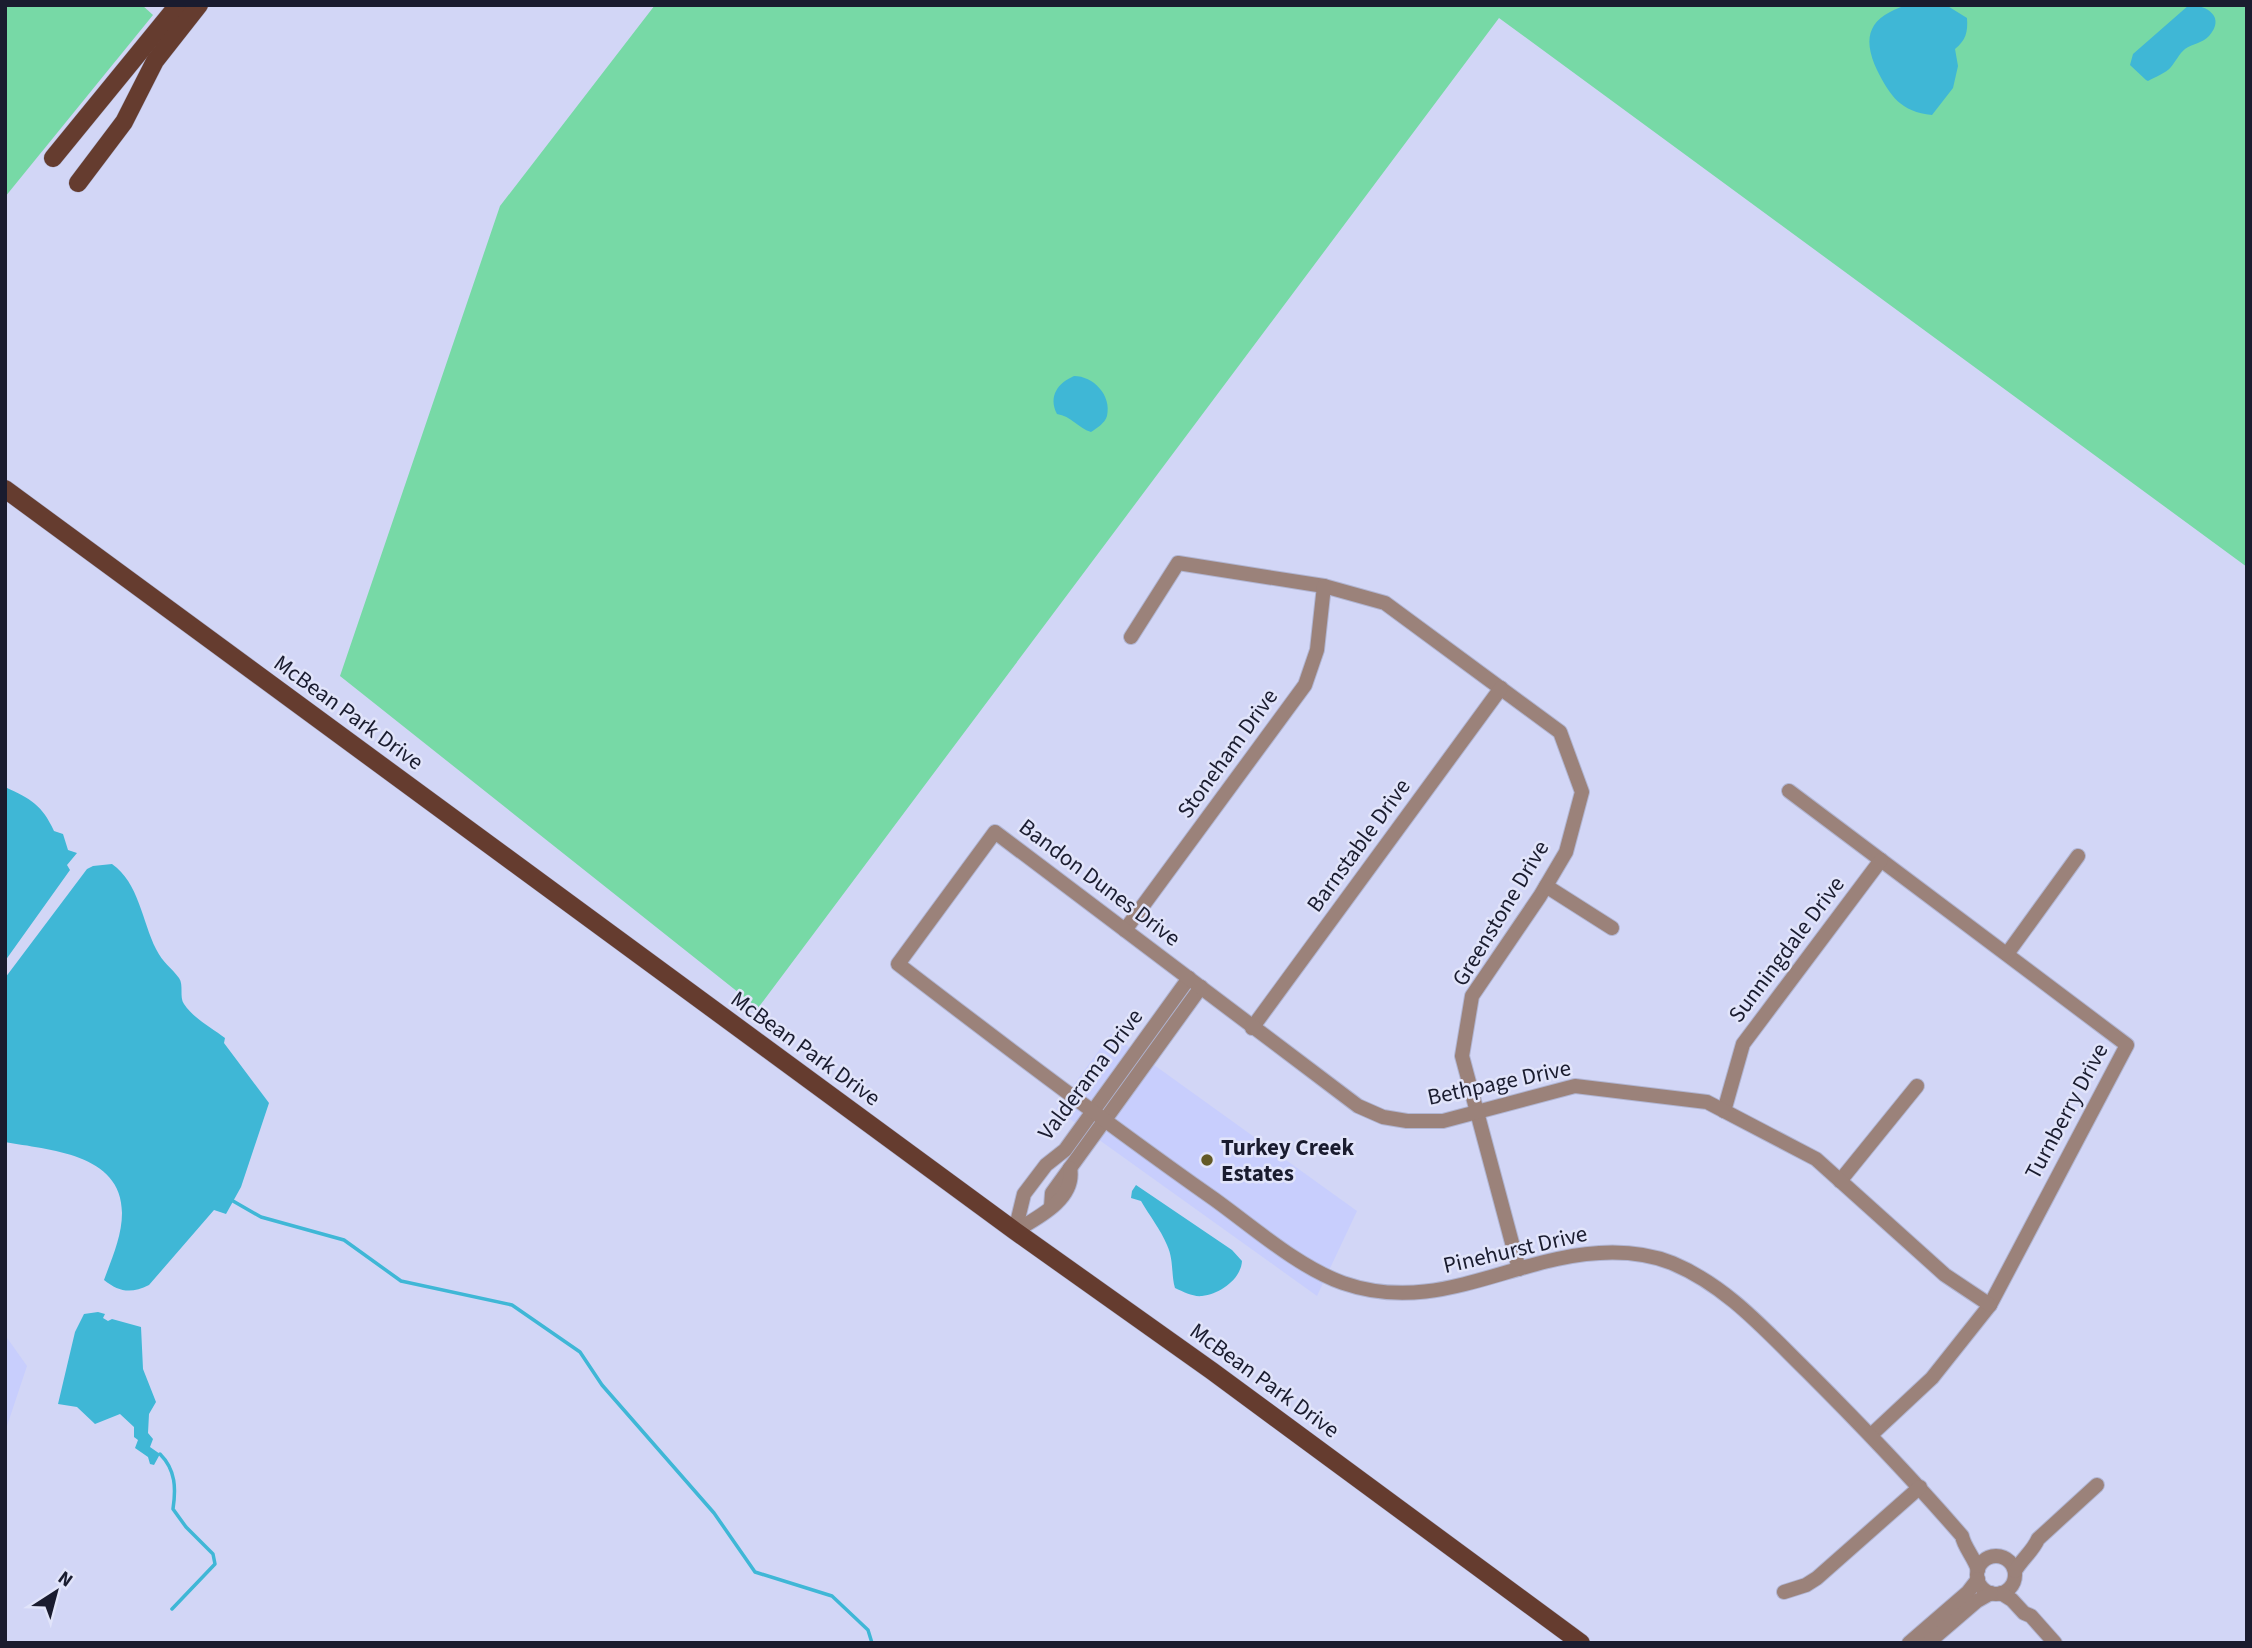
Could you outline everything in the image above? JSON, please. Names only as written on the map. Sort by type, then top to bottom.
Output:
[{"type":"main road","points":[[53,158],[178,5]]},
{"type":"main road","points":[[78,183],[124,122],[155,61],[199,5]]},
{"type":"main road","name":"McBean Park Drive","points":[[5,489],[1581,1643]]},
{"type":"street","name":"Greenstone Drive","points":[[1131,636],[1178,563],[1324,586],[1385,603],[1560,732],[1582,792],[1566,852],[1472,996],[1462,1056],[1519,1269]]},
{"type":"street","name":"Stoneham Drive","points":[[1125,930],[1305,685],[1317,650],[1324,586]]},
{"type":"street","name":"Barnstable Drive","points":[[1252,1028],[1501,688]]},
{"type":"street","name":"Turnberry Drive","points":[[1789,791],[2127,1045],[1990,1305],[1932,1378],[1871,1435]]},
{"type":"street","name":"Bandon Dunes Drive","points":[[1098,1117],[898,964],[995,832],[1201,988]]},
{"type":"street","points":[[2007,954],[2078,856]]},
{"type":"street","name":"Sunningdale Drive","points":[[1724,1111],[1743,1044],[1881,860]]},
{"type":"street","points":[[1546,886],[1612,928]]},
{"type":"street","name":"Valderama Drive","points":[[1015,1231],[1048,1211],[1068,1187],[1070,1169],[1098,1117],[1189,978]]},
{"type":"street","name":"Valderama Drive","points":[[1015,1231],[1024,1194],[1046,1165],[1056,1159],[1098,1117],[1201,988]]},
{"type":"street","name":"Bethpage Drive","points":[[1201,988],[1358,1107],[1383,1117],[1407,1121],[1443,1121],[1575,1086],[1707,1102],[1816,1159],[1945,1275],[1990,1305]]},
{"type":"street","points":[[1840,1181],[1917,1086]]},
{"type":"street","name":"Pinehurst Drive","points":[[1098,1117],[1302,1262],[1341,1282],[1382,1293],[1416,1294],[1448,1289],[1556,1259],[1602,1252],[1647,1257],[1690,1271],[1737,1303],[1871,1435],[1962,1535],[1969,1538],[1979,1549],[1997,1557]]},
{"type":"street","points":[[1056,1159],[1063,1159],[1070,1169]]},
{"type":"street","points":[[1928,1643],[1977,1601],[2009,1588],[2024,1557],[2035,1547],[2038,1539],[2097,1485]]},
{"type":"street","points":[[1784,1592],[1817,1578],[1920,1487]]},
{"type":"street","name":"Pinehurst Drive","points":[[1962,1535],[1963,1543],[1972,1554],[1978,1574]]},
{"type":"street","points":[[1909,1643],[1968,1592],[1983,1561],[2018,1550],[2029,1541],[2038,1539]]},
{"type":"street","points":[[1997,1557],[2010,1562],[2018,1592],[2030,1607],[2031,1616]]},
{"type":"street","points":[[1978,1574],[1983,1588],[2012,1600],[2024,1613],[2031,1616],[2055,1643]]},
{"type":"shaded area","points":[[1907,5],[1946,5],[1967,18],[1966,35],[1955,49],[1958,66],[1953,88],[1932,115],[1912,110],[1898,101],[1882,79],[1872,58],[1872,29],[1884,15]]},
{"type":"shaded area","points":[[2189,5],[2202,7],[2212,13],[2216,23],[2214,29],[2207,38],[2185,49],[2166,71],[2146,80],[2130,65],[2133,54]]},
{"type":"shaded area","points":[[1074,376],[1094,383],[1107,401],[1106,419],[1091,432],[1057,414],[1054,407],[1054,396],[1059,386]]},
{"type":"shaded area","points":[[5,787],[35,804],[54,831],[63,834],[68,850],[77,853],[67,865],[70,870],[5,961]]},
{"type":"shaded area","points":[[112,864],[128,881],[159,954],[179,978],[184,1004],[225,1038],[224,1043],[269,1103],[241,1187],[226,1214],[214,1210],[149,1285],[131,1291],[115,1287],[104,1280],[122,1222],[119,1193],[110,1178],[96,1166],[80,1158],[5,1142],[5,978],[87,869]]},
{"type":"shaded area","name":"Turkey Creek Estates","points":[[1111,1034],[1357,1211],[1317,1296],[1056,1109]]},
{"type":"shaded area","points":[[1136,1185],[1232,1250],[1242,1261],[1234,1279],[1209,1295],[1192,1295],[1175,1288],[1171,1256],[1164,1239],[1141,1201],[1131,1198]]},
{"type":"shaded area","points":[[84,1314],[105,1314],[103,1318],[108,1321],[112,1319],[141,1327],[143,1369],[156,1402],[149,1414],[148,1433],[153,1439],[150,1447],[160,1454],[154,1465],[135,1448],[138,1440],[134,1437],[134,1427],[120,1414],[95,1424],[77,1407],[58,1404],[75,1332]]},
{"type":"shaded area","points":[[5,1335],[27,1366],[5,1432]]},
{"type":"green space","points":[[5,5],[142,5],[153,15],[5,197]]},
{"type":"green space","points":[[655,5],[2247,5],[2247,567],[1499,18],[758,1008],[340,676],[500,206]]},
{"type":"waterway","points":[[233,1201],[261,1217],[344,1240],[401,1281],[512,1305],[580,1352],[602,1385],[714,1513],[755,1572],[832,1596],[868,1630],[872,1643]]},
{"type":"waterway","points":[[160,1454],[174,1480],[173,1509],[186,1527],[213,1554],[215,1564],[172,1609]]},
{"type":"place","name":"Turkey Creek Estates","points":[[1207,1160]]}]
